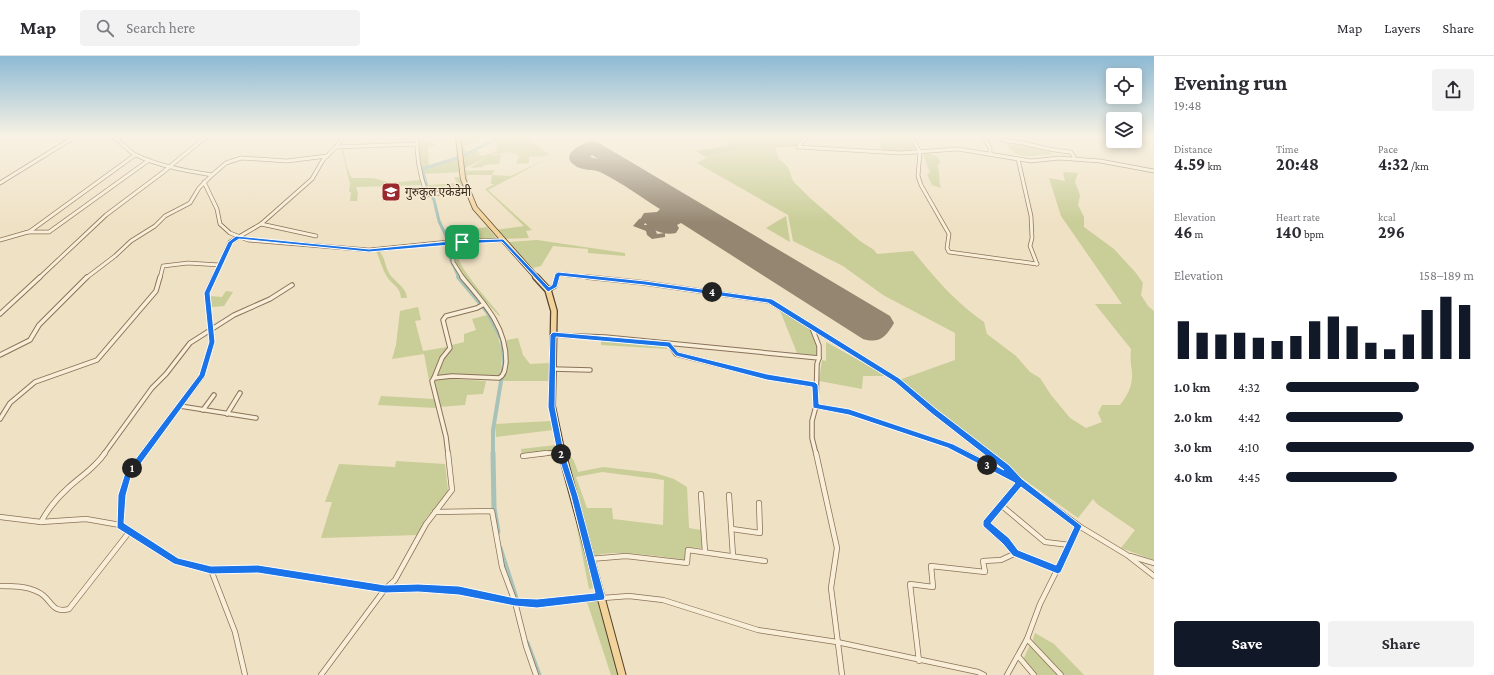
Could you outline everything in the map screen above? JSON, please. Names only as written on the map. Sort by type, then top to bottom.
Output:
[{"type":"main road","points":[[461,165],[466,189],[475,208],[548,290],[552,301],[552,407],[560,452],[574,496],[622,675]]},
{"type":"street","points":[[0,183],[29,165]]},
{"type":"street","points":[[28,232],[121,165]]},
{"type":"street","points":[[0,240],[28,232],[49,232],[58,224],[76,214],[142,165]]},
{"type":"street","points":[[168,165],[187,171],[212,175]]},
{"type":"street","points":[[0,355],[23,345],[30,340],[39,325],[82,281],[131,241],[155,226],[165,216],[190,203],[204,182],[224,165]]},
{"type":"street","points":[[120,525],[122,495],[127,477],[133,466],[202,376],[212,342],[207,293],[230,242],[261,224],[293,194],[312,179],[322,165]]},
{"type":"street","points":[[419,165],[420,180],[427,195],[466,189]]},
{"type":"street","points":[[919,165],[918,176],[921,186],[949,234],[947,248],[949,252],[1037,264],[1030,246],[1032,241],[1030,210],[1019,165]]},
{"type":"street","points":[[1121,165],[1154,171]]},
{"type":"street","points":[[0,314],[106,215],[172,166]]},
{"type":"street","points":[[204,182],[206,189],[217,209],[218,219],[224,229],[238,238],[369,250],[503,240]]},
{"type":"street","points":[[261,224],[316,236]]},
{"type":"street","points":[[434,378],[452,376],[497,379],[504,376],[506,363],[504,339],[498,324],[476,292],[466,282],[452,258],[453,251],[469,242]]},
{"type":"street","points":[[0,419],[10,403],[34,382],[97,360],[156,291],[163,266],[188,263],[220,265]]},
{"type":"street","points":[[548,290],[555,286],[558,274],[718,293],[769,301],[897,380],[1006,468],[1020,482],[1078,526],[1127,555],[1154,576]]},
{"type":"street","points":[[41,522],[49,508],[69,487],[96,466],[152,388],[166,374],[190,343],[211,328],[234,315],[270,299],[292,285]]},
{"type":"street","points":[[321,675],[385,589],[396,580],[435,512],[452,490],[446,437],[432,381],[442,358],[450,348],[443,320],[446,316],[478,308],[484,304]]},
{"type":"street","points":[[812,327],[821,350],[815,385],[816,406],[812,421],[812,438],[830,511],[837,548],[832,588],[842,675]]},
{"type":"street","points":[[553,335],[605,337],[819,358]]},
{"type":"street","points":[[670,344],[676,354],[767,377],[815,385]]},
{"type":"street","points":[[552,369],[590,370]]},
{"type":"street","points":[[227,414],[240,393]]},
{"type":"street","points":[[203,410],[214,395]]},
{"type":"street","points":[[180,406],[256,418]]},
{"type":"street","points":[[816,406],[849,412],[950,446],[1020,482]]},
{"type":"street","points":[[523,456],[560,452]]},
{"type":"street","points":[[1020,482],[986,524],[1006,541],[1016,553],[1058,570]]},
{"type":"street","points":[[701,494],[705,552]]},
{"type":"street","points":[[729,495],[734,556]]},
{"type":"street","points":[[732,529],[760,533],[759,503]]},
{"type":"street","points":[[1002,506],[1045,542],[1070,545]]},
{"type":"street","points":[[435,512],[492,511],[502,566],[515,602],[526,646],[536,675]]},
{"type":"street","points":[[0,517],[41,522],[86,519],[120,525],[130,530],[176,562],[211,570],[258,569],[385,589],[418,588],[459,590],[515,602],[537,603],[629,596],[663,600],[758,630],[796,637],[837,642],[919,661],[978,672],[984,675]]},
{"type":"street","points":[[1007,675],[1027,639],[1040,604],[1058,570],[1078,526]]},
{"type":"street","points":[[0,586],[28,589],[43,594],[51,606],[63,611],[69,609],[130,530]]},
{"type":"street","points":[[590,559],[604,556],[633,556],[687,563],[688,550],[765,561]]},
{"type":"street","points":[[919,661],[910,584],[933,587],[931,566],[985,572],[983,561],[1001,560],[1016,553]]},
{"type":"street","points":[[1127,555],[1154,562]]},
{"type":"street","points":[[211,570],[212,579],[219,590],[239,641],[245,675]]},
{"type":"street","points":[[1027,639],[1061,675]]},
{"type":"street","points":[[1018,656],[1034,675]]},
{"type":"green space","points":[[345,165],[352,178],[373,178],[391,183],[420,180],[421,185],[356,187],[358,193],[357,201],[350,201],[350,184]]},
{"type":"green space","points":[[420,165],[429,165],[429,167],[422,169],[421,171],[428,184],[430,194],[428,194],[421,180]]},
{"type":"green space","points":[[436,165],[459,165],[460,172],[422,174],[423,169]]},
{"type":"green space","points":[[463,165],[471,165],[463,169]]},
{"type":"green space","points":[[475,165],[486,165],[483,167],[470,168]]},
{"type":"green space","points":[[535,165],[488,190],[532,230],[526,231],[529,238],[504,239],[495,230],[524,226],[485,189],[495,184],[491,184],[492,175],[511,176]]},
{"type":"green space","points":[[700,165],[786,165],[788,167],[793,181],[810,198],[877,254],[913,251],[954,298],[984,322],[987,334],[1016,356],[1030,372],[1040,378],[1051,395],[1070,418],[1086,428],[1102,422],[1098,413],[1102,405],[1120,405],[1129,390],[1132,381],[1132,372],[1131,349],[1095,304],[1122,304],[1061,216],[1049,178],[1065,181],[1063,172],[1078,173],[1075,182],[1080,195],[1078,205],[1084,217],[1084,227],[1114,249],[1136,273],[1143,283],[1141,295],[1148,306],[1154,311],[1154,560],[1121,548],[1135,530],[1097,504],[1093,499],[1078,518],[1015,473],[899,380],[955,360],[955,333],[883,295],[843,266],[793,241],[788,215]]},
{"type":"green space","points":[[927,165],[938,165],[937,166],[941,188],[932,185],[927,174],[930,173]]},
{"type":"green space","points":[[467,169],[467,171],[495,170],[492,175],[467,175],[467,187],[463,171]]},
{"type":"green space","points":[[454,177],[460,177],[464,189],[443,192],[441,188],[439,188],[440,193],[431,194],[429,185],[457,183]]},
{"type":"green space","points":[[786,216],[790,242],[766,228]]},
{"type":"green space","points":[[487,227],[498,240],[452,241],[446,233]]},
{"type":"green space","points":[[537,240],[625,253],[625,256],[588,253],[588,249],[553,246],[541,266],[533,268],[508,242]]},
{"type":"green space","points":[[463,245],[464,247],[457,251],[461,265],[500,315],[499,316],[471,286],[459,270],[454,251]]},
{"type":"green space","points":[[412,247],[380,252],[389,273],[402,287],[406,294],[407,298],[401,298],[399,290],[386,275],[376,251]]},
{"type":"green space","points":[[226,291],[233,292],[224,306],[212,307],[210,296],[222,297]]},
{"type":"green space","points":[[418,307],[421,320],[415,321],[423,351],[447,347],[448,349],[442,353],[433,377],[429,380],[424,354],[392,359],[396,345],[400,311]]},
{"type":"green space","points":[[779,308],[800,321],[813,332],[817,339],[817,355],[797,353]]},
{"type":"green space","points":[[487,315],[495,330],[500,345],[501,369],[499,377],[451,374],[436,376],[442,360],[453,348],[452,345],[464,342],[464,334],[476,330],[472,319]]},
{"type":"green space","points":[[518,338],[523,355],[530,364],[549,363],[548,381],[501,381],[507,367],[507,340]]},
{"type":"green space","points":[[601,339],[665,345],[668,349],[601,345]]},
{"type":"green space","points":[[826,342],[887,376],[863,376],[862,389],[819,381],[822,360],[826,361]]},
{"type":"green space","points":[[436,378],[486,381],[483,394],[467,395],[465,405],[439,407],[434,382]]},
{"type":"green space","points":[[381,396],[434,399],[436,408],[378,405]]},
{"type":"green space","points":[[553,405],[556,406],[565,449],[574,461],[578,472],[603,467],[655,473],[674,479],[687,487],[689,528],[701,530],[702,548],[686,547],[685,560],[624,553],[601,554],[592,557],[560,441]],"holes":[[[602,472],[664,480],[663,525],[613,519],[612,508],[587,508],[576,477]]]},
{"type":"green space","points":[[551,421],[553,430],[496,437],[495,424]]},
{"type":"green space","points":[[556,445],[558,451],[522,455],[521,449]]},
{"type":"green space","points":[[396,461],[445,464],[448,490],[446,495],[426,518],[418,535],[321,538],[332,502],[325,502],[339,464],[395,467]]},
{"type":"green space","points":[[576,523],[578,523],[594,588],[589,589]]},
{"type":"green space","points":[[597,600],[620,675],[611,675],[587,602]]},
{"type":"green space","points":[[1035,633],[1054,644],[1084,675],[1064,675],[1032,643]]},
{"type":"green space","points":[[1030,645],[1059,675],[1036,675],[1023,660]]},
{"type":"waterway","points":[[435,165],[422,169],[428,190],[434,200],[439,221],[448,240],[451,260],[459,278]]},
{"type":"waterway","points":[[458,277],[488,313],[502,340],[504,363],[493,430],[493,453]]},
{"type":"waterway","points":[[493,453],[494,508],[498,532]]},
{"type":"waterway","points":[[500,548],[517,601]]},
{"type":"waterway","points":[[527,643],[539,675]]},
{"type":"taxiway","points":[[655,191],[674,204],[677,209],[674,214]]},
{"type":"taxiway","points":[[642,221],[638,226],[650,228],[674,215],[687,213],[696,216],[710,225]]},
{"type":"taxiway","points":[[651,229],[650,233],[655,237],[662,235]]},
{"type":"runway","points":[[596,165],[606,166],[668,205],[671,209],[666,216],[655,219],[652,218],[668,228],[666,225],[672,219],[680,216],[686,216],[872,332],[881,323],[621,165]]},
{"type":"place","name":"गुरुकुल एकेडेमी","points":[[391,192]]},
{"type":"route","points":[[462,242],[448,242],[376,250],[311,246],[238,238],[230,242],[207,293],[212,342],[202,376],[195,388],[133,466],[128,475],[122,495],[120,525],[130,530],[176,562],[211,570],[258,569],[344,584],[385,589],[418,588],[459,590],[515,602],[537,603],[601,597],[574,496],[560,452],[552,407],[553,335],[566,335],[605,337],[670,344],[676,354],[767,377],[815,385],[816,406],[849,412],[950,446],[1020,482],[1012,494],[986,524],[1006,541],[1016,553],[1058,570],[1078,526],[1020,482],[1006,468],[897,380],[869,364],[780,307],[769,301],[718,293],[645,283],[558,274],[555,286],[548,290],[503,240],[462,242]]}]
